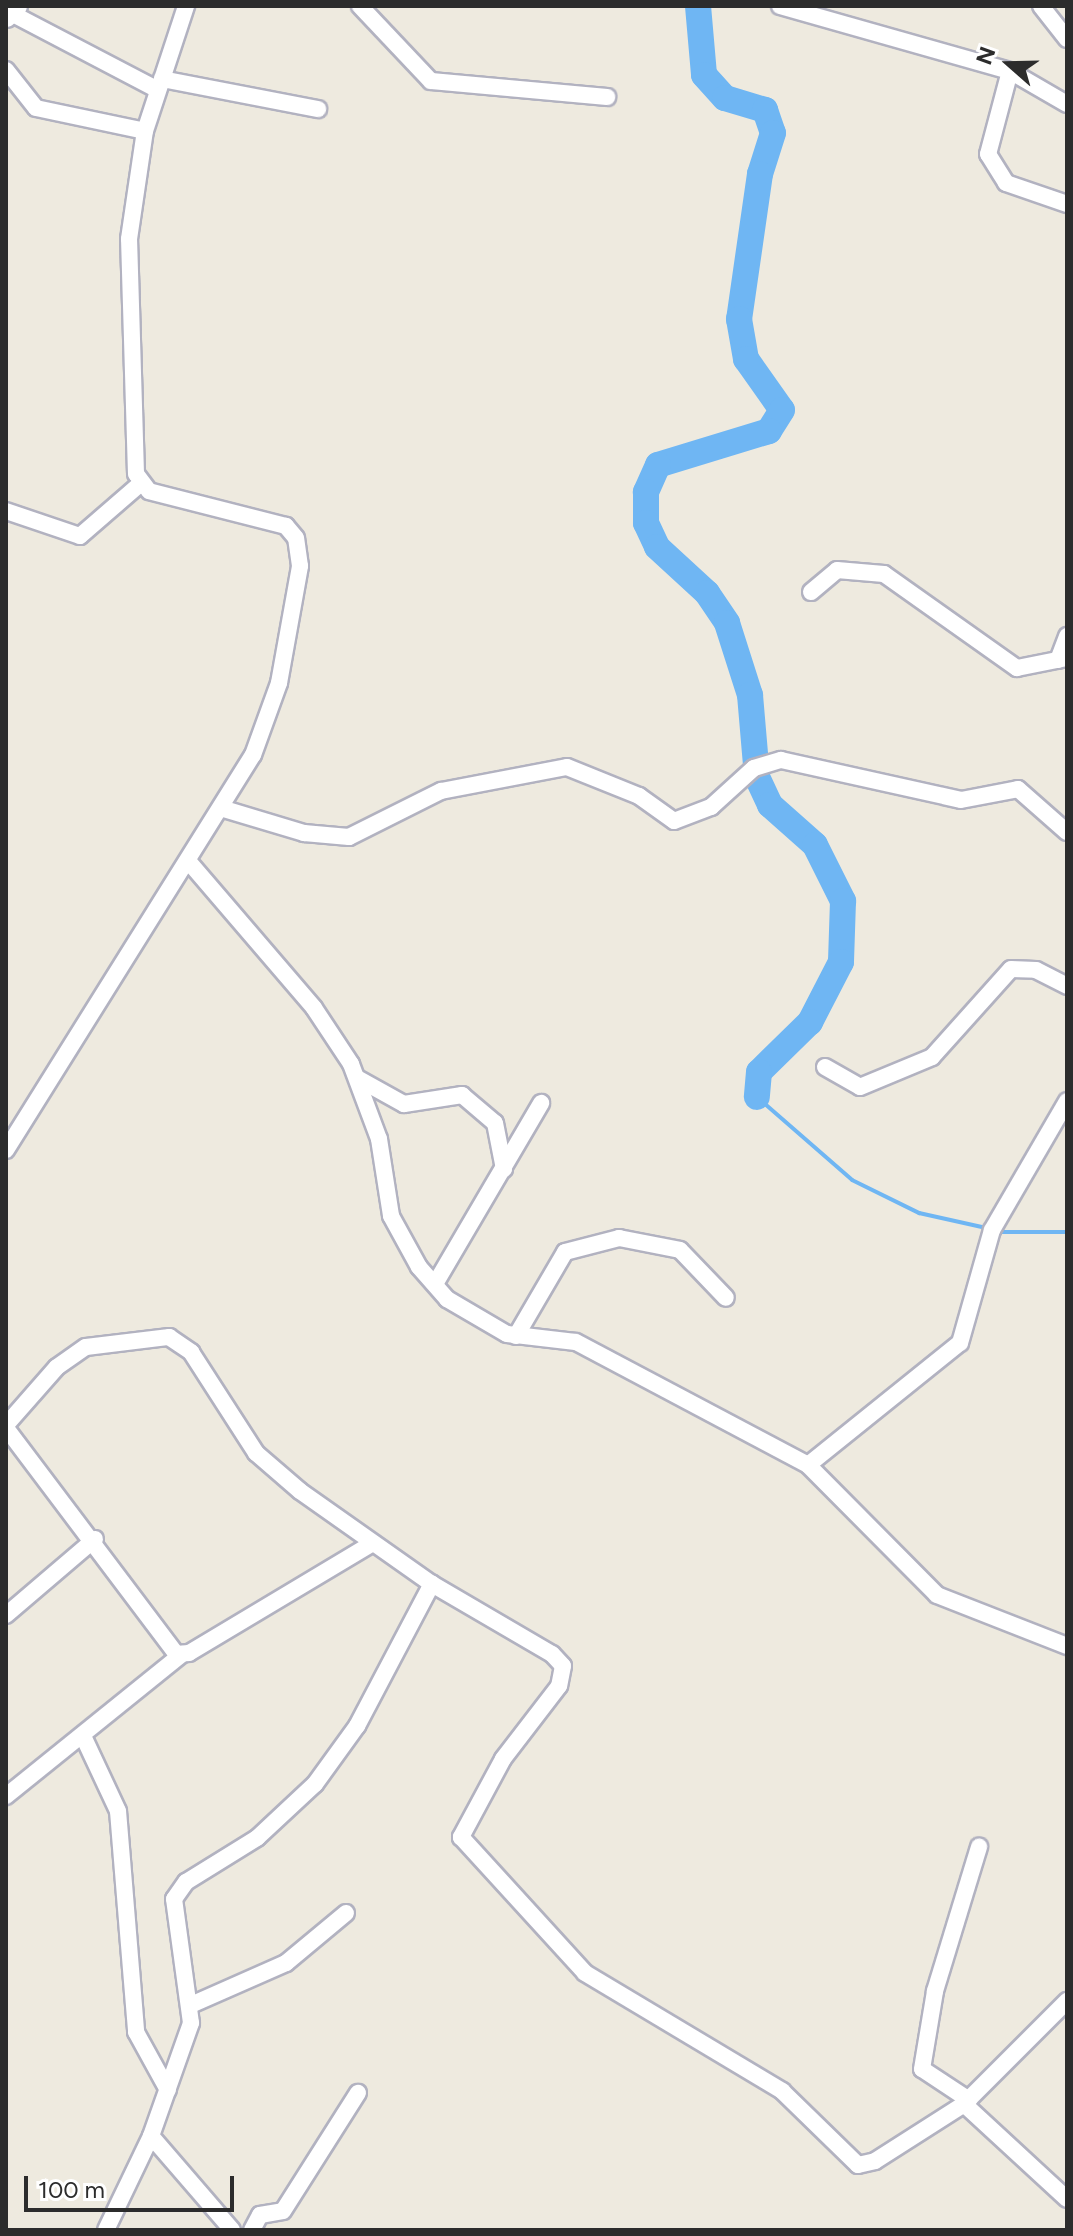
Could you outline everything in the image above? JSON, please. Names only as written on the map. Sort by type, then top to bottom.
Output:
[{"type":"street","points":[[140,484],[128,367],[129,239],[145,131],[186,6]]},
{"type":"street","points":[[360,6],[431,81],[607,97]]},
{"type":"street","points":[[780,6],[1010,71],[1067,104]]},
{"type":"street","points":[[1041,6],[1067,39]]},
{"type":"street","points":[[10,11],[160,85],[318,109]]},
{"type":"street","points":[[6,70],[36,108],[145,131]]},
{"type":"street","points":[[1010,71],[988,154],[1006,183],[1067,204]]},
{"type":"street","points":[[6,511],[80,536],[140,484]]},
{"type":"street","points":[[6,1150],[32,1119],[139,926],[189,862],[224,809],[279,683],[300,566],[296,538],[286,526],[140,484]]},
{"type":"street","points":[[811,592],[837,570],[884,574],[1017,668],[1062,659],[1067,636]]},
{"type":"street","points":[[224,809],[304,833],[349,837],[450,788],[567,767],[639,796],[674,821],[711,807],[754,768],[781,760],[961,800],[1018,789],[1067,832]]},
{"type":"street","points":[[189,862],[314,1008],[356,1077],[379,1139],[391,1216],[435,1284],[516,1336],[576,1342],[808,1465],[937,1595],[1067,1646]]},
{"type":"street","points":[[825,1067],[860,1087],[932,1057],[1011,969],[1036,970],[1067,986]]},
{"type":"street","points":[[356,1077],[404,1104],[462,1095],[495,1123],[504,1169]]},
{"type":"street","points":[[808,1465],[960,1343],[992,1230],[1067,1101]]},
{"type":"street","points":[[435,1284],[541,1103]]},
{"type":"street","points":[[516,1336],[565,1252],[619,1238],[680,1250],[726,1298]]},
{"type":"street","points":[[181,1655],[6,1426],[57,1367],[86,1347],[169,1337],[191,1352],[256,1453],[432,1584],[563,1666],[559,1686],[460,1830],[574,1963],[647,2015],[782,2091],[858,2165],[875,2161],[967,2102],[1067,2001]]},
{"type":"street","points":[[6,1615],[95,1539]]},
{"type":"street","points":[[6,1796],[181,1655],[373,1543]]},
{"type":"street","points":[[106,2230],[151,2136],[193,2004],[174,1899],[186,1882],[257,1838],[315,1784],[365,1714],[432,1584]]},
{"type":"street","points":[[83,1736],[118,1811],[136,2032],[168,2090]]},
{"type":"street","points":[[979,1847],[935,1991],[922,2069],[967,2102],[1067,2199]]},
{"type":"street","points":[[193,2004],[286,1963],[346,1913]]},
{"type":"street","points":[[252,2230],[260,2215],[283,2211],[358,2093]]},
{"type":"street","points":[[151,2136],[232,2230]]},
{"type":"waterway","points":[[698,6],[704,75],[725,98],[765,110],[773,133],[760,174],[739,319],[746,359],[782,410],[769,431],[658,465],[646,492],[646,523],[657,547],[707,593],[727,623],[750,695],[757,777],[770,805],[815,845],[843,901],[841,962],[810,1022],[759,1072],[757,1097]]},
{"type":"waterway","points":[[757,1097],[852,1180],[919,1213],[986,1228]]},
{"type":"waterway","points":[[998,1232],[1067,1232]]}]
